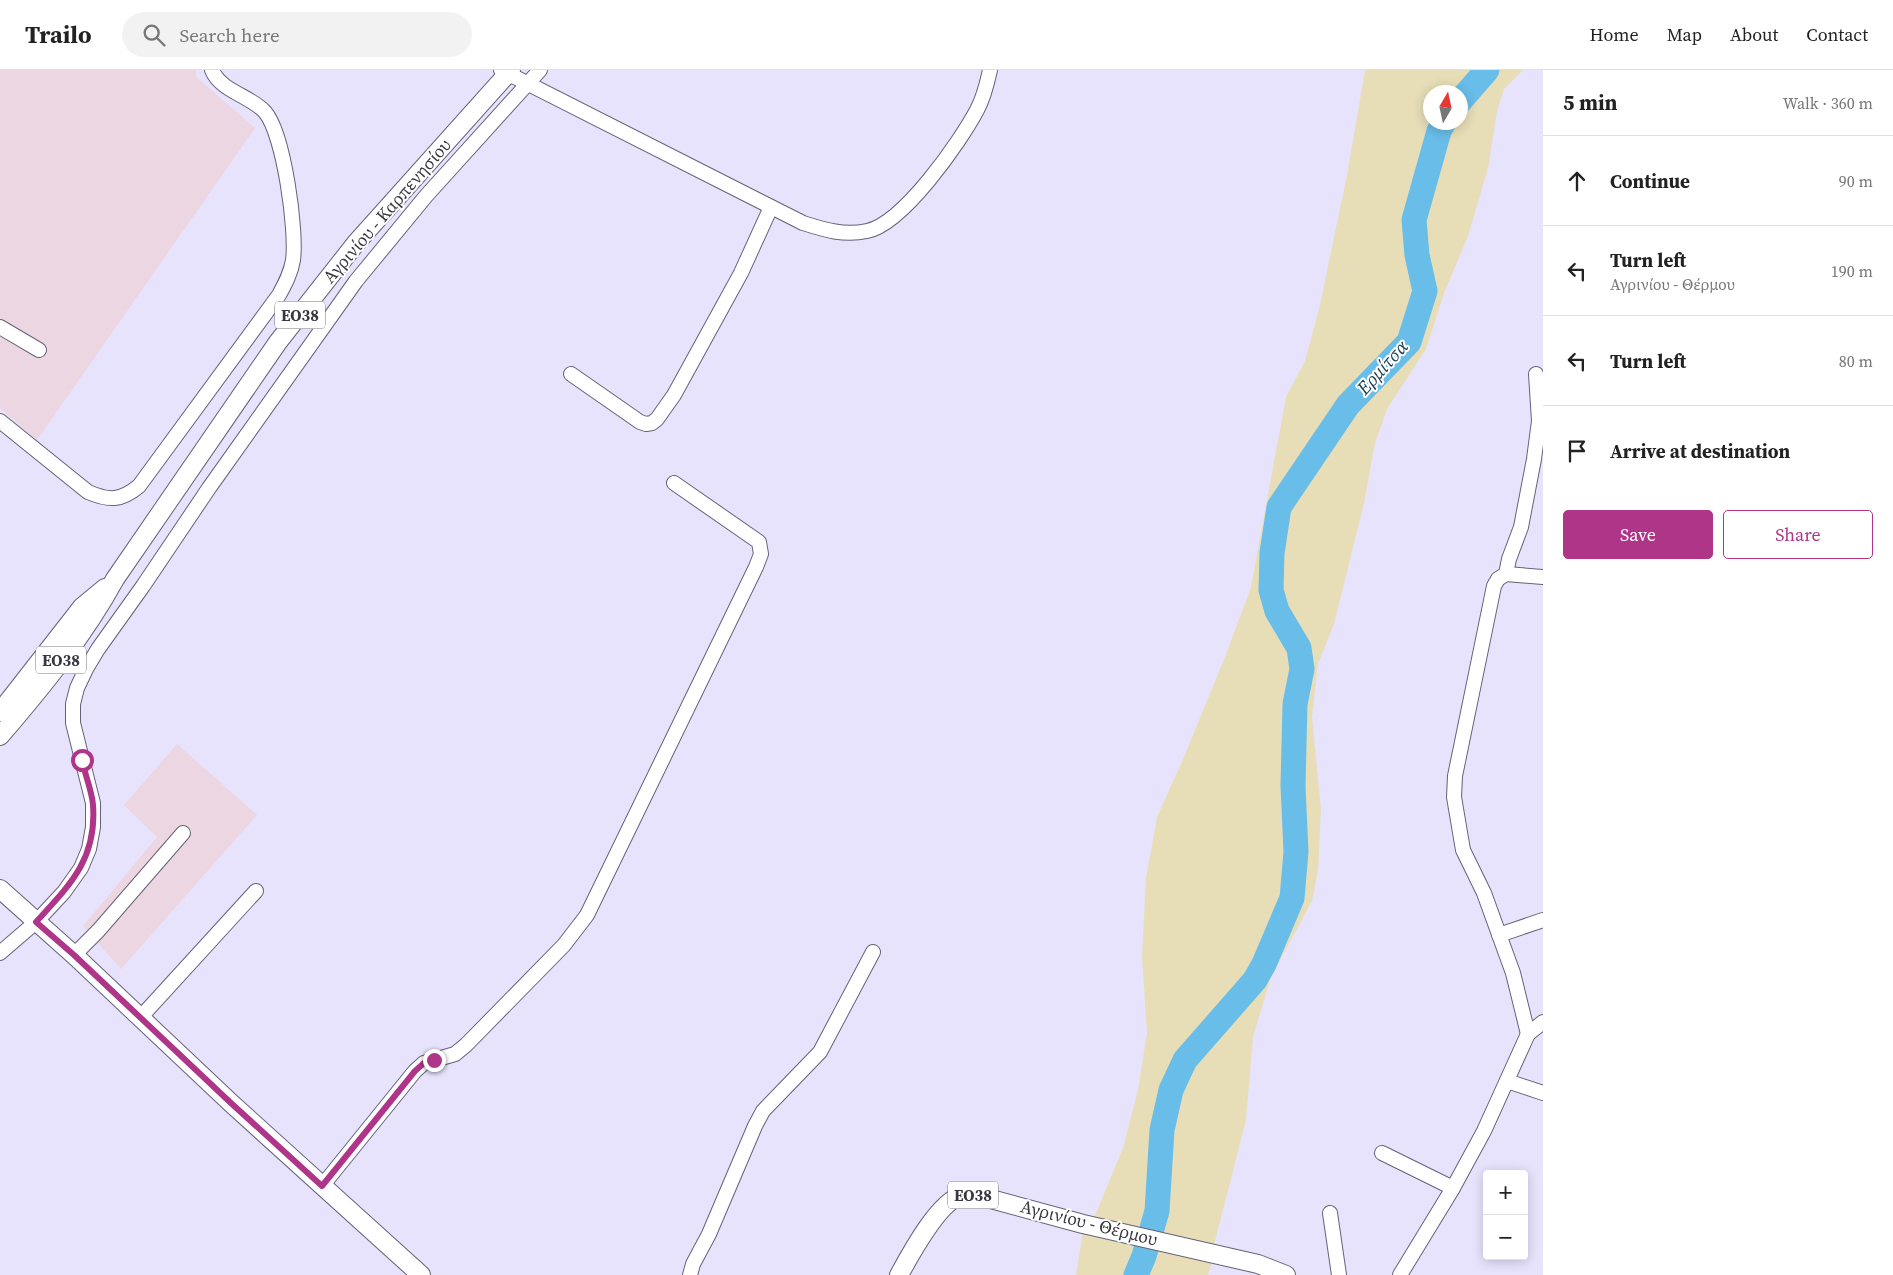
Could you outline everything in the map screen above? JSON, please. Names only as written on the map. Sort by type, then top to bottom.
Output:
[{"type":"main road","name":"Αγρινίου - Καρπενησίου","points":[[0,736],[53,672],[96,612],[114,579],[284,334],[356,242],[506,71]]},
{"type":"main road","name":"Αγρινίου - Καρπενησίου","points":[[0,712],[82,607],[114,579]]},
{"type":"main road","points":[[0,889],[421,1275]]},
{"type":"main road","name":"Αγρινίου - Θέρμου","points":[[899,1275],[916,1246],[945,1204],[960,1196],[976,1195],[1083,1224],[1258,1264],[1286,1275]]},
{"type":"street","points":[[0,421],[88,492],[104,498],[119,497],[130,493],[139,486],[279,295],[289,276],[293,258],[286,177],[279,139],[275,129],[258,105],[223,84],[217,79],[212,70]]},
{"type":"street","points":[[0,953],[36,922],[64,892],[81,868],[90,849],[93,827],[93,803],[73,723],[73,704],[77,688],[90,662],[209,488],[356,281],[426,196],[540,70]]},
{"type":"street","points":[[506,71],[527,84],[803,223],[834,233],[867,231],[884,225],[916,196],[971,121],[984,94],[990,70]]},
{"type":"street","points":[[571,374],[640,422],[652,423],[657,419],[674,395],[741,273],[771,207]]},
{"type":"street","points":[[0,327],[38,350]]},
{"type":"street","points":[[1506,574],[1509,559],[1521,527],[1534,459],[1539,420],[1536,374]]},
{"type":"street","points":[[322,1186],[415,1071],[424,1063],[455,1054],[466,1045],[564,945],[587,915],[752,576],[760,554],[759,542],[674,483]]},
{"type":"street","points":[[1528,1034],[1513,973],[1484,893],[1464,850],[1454,797],[1456,776],[1494,586],[1498,579],[1506,574],[1543,577]]},
{"type":"street","points":[[74,955],[98,931],[183,833]]},
{"type":"street","points":[[140,1018],[256,891]]},
{"type":"street","points":[[1499,935],[1543,920]]},
{"type":"street","points":[[690,1275],[693,1264],[709,1234],[755,1126],[764,1111],[820,1052],[873,952]]},
{"type":"street","points":[[1400,1275],[1454,1188],[1484,1131],[1528,1034],[1543,1022]]},
{"type":"street","points":[[1506,1081],[1543,1093]]},
{"type":"street","points":[[1382,1153],[1454,1188]]},
{"type":"street","points":[[1330,1212],[1339,1275]]},
{"type":"shaded area","points":[[0,70],[196,70],[196,77],[255,128],[37,440],[0,408]]},
{"type":"shaded area","points":[[177,744],[257,815],[121,969],[83,926],[157,837],[124,805]]},
{"type":"sand","points":[[1365,70],[1523,70],[1504,89],[1497,111],[1488,168],[1468,236],[1444,293],[1426,349],[1387,409],[1375,443],[1364,503],[1334,624],[1318,664],[1312,717],[1321,810],[1318,871],[1312,901],[1271,977],[1253,1037],[1246,1120],[1214,1245],[1094,1218],[1123,1148],[1138,1090],[1147,1033],[1142,957],[1146,878],[1157,817],[1225,657],[1251,587],[1286,397],[1305,361],[1320,305],[1348,170]]},
{"type":"sand","points":[[1083,1232],[1212,1261],[1208,1275],[1076,1275]]},
{"type":"waterway","name":"Ερμίτσα","points":[[1468,92],[1487,70]]},
{"type":"waterway","points":[[1136,1275],[1144,1256],[1157,1211],[1162,1130],[1171,1090],[1185,1060],[1255,980],[1264,964],[1292,898],[1296,852],[1293,786],[1295,704],[1302,669],[1299,648],[1277,611],[1271,590],[1272,553],[1279,507],[1348,405],[1409,342],[1425,291],[1417,255],[1414,220],[1440,130]]},
{"type":"route","points":[[82,760],[93,803],[93,827],[90,849],[81,868],[64,892],[36,922],[74,955],[322,1186],[415,1071],[424,1063],[434,1060]]}]
